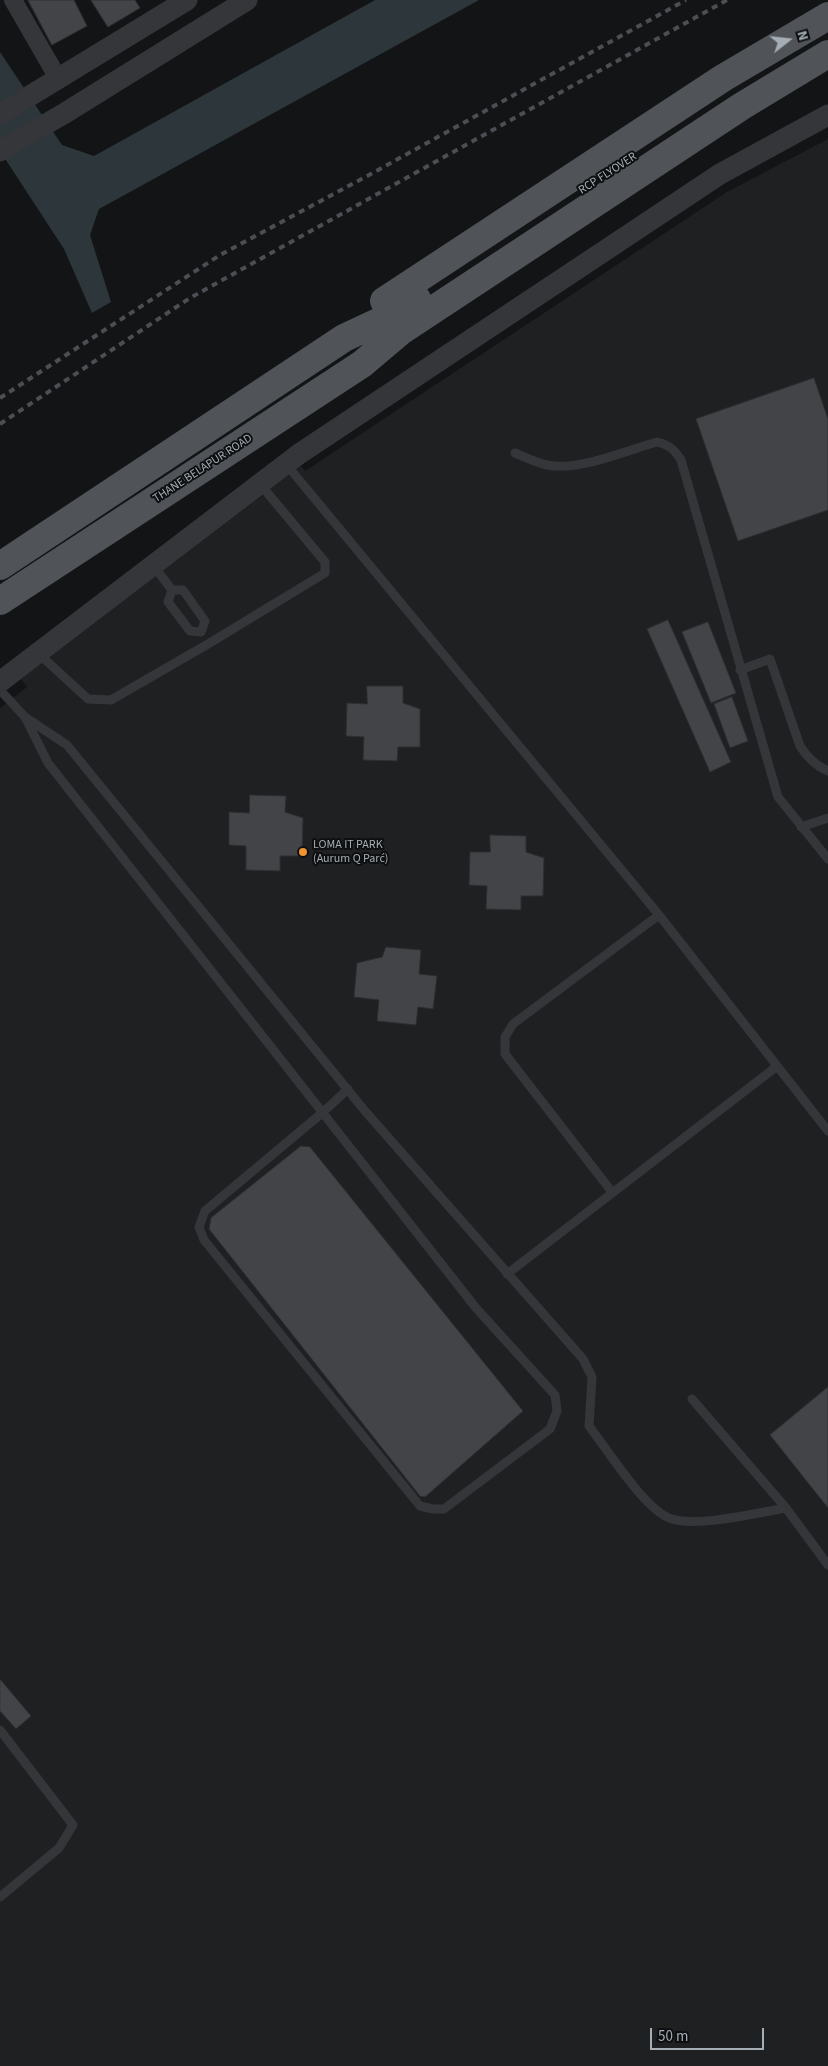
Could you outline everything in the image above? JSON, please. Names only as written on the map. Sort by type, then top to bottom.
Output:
[{"type":"main road","points":[[0,566],[344,338],[382,302],[723,78],[828,16]]},
{"type":"main road","name":"RCP FLYOVER","points":[[396,323],[732,92],[828,36]]},
{"type":"main road","name":"RCP FLYOVER","points":[[396,323],[828,54]]},
{"type":"main road","points":[[362,364],[410,344],[751,120],[828,73]]},
{"type":"main road","points":[[344,338],[396,323]]},
{"type":"main road","name":"THANE BELAPUR ROAD","points":[[0,601],[362,364],[396,323]]},
{"type":"street","points":[[13,0],[54,83]]},
{"type":"street","points":[[0,114],[54,83],[187,0]]},
{"type":"street","points":[[0,151],[247,0]]},
{"type":"street","points":[[0,682],[286,464],[720,174],[828,116]]},
{"type":"lane","points":[[514,453],[546,465],[562,467],[580,464],[656,442],[667,444],[675,450],[681,460],[778,797],[828,859]]},
{"type":"lane","points":[[286,464],[659,915],[776,1067],[828,1131]]},
{"type":"lane","points":[[38,653],[88,699],[99,701],[111,700],[325,573],[325,562],[259,484]]},
{"type":"lane","points":[[154,565],[172,590]]},
{"type":"lane","points":[[172,590],[183,590],[206,621],[201,632]]},
{"type":"lane","points":[[172,590],[168,602],[190,631],[201,632]]},
{"type":"lane","points":[[201,632],[208,644]]},
{"type":"lane","points":[[740,670],[770,659],[800,746],[807,756],[828,771]]},
{"type":"lane","points":[[0,690],[24,717],[48,763],[322,1112],[476,1308],[555,1395],[557,1411],[550,1429],[444,1509],[420,1506],[204,1240],[199,1227],[205,1211],[322,1112],[348,1089]]},
{"type":"lane","points":[[24,717],[67,745],[348,1089],[507,1274],[583,1359],[592,1377],[589,1426],[649,1504],[671,1519],[694,1522],[786,1508]]},
{"type":"lane","points":[[801,827],[828,818]]},
{"type":"lane","points":[[612,1192],[505,1054],[505,1037],[512,1024],[659,915]]},
{"type":"lane","points":[[507,1274],[776,1067]]},
{"type":"lane","points":[[692,1399],[786,1508],[828,1565]]},
{"type":"lane","points":[[0,1730],[74,1825],[59,1848],[0,1897]]},
{"type":"shaded area","points":[[375,0],[479,0],[99,209],[90,235],[111,302],[92,313],[64,249],[0,151],[0,52],[62,145],[94,156]]},
{"type":"shaded area","points":[[828,139],[828,2066],[0,2066],[0,708],[27,687],[21,679],[301,466],[305,471],[727,192]]},
{"type":"building","points":[[28,0],[74,0],[87,26],[52,45]]},
{"type":"building","points":[[91,0],[135,0],[140,8],[108,27]]},
{"type":"building","points":[[814,378],[828,419],[828,510],[738,541],[696,419]]},
{"type":"building","points":[[668,620],[731,762],[710,772],[647,629]]},
{"type":"building","points":[[708,622],[736,693],[711,703],[682,632]]},
{"type":"building","points":[[367,686],[403,686],[403,703],[420,709],[420,747],[398,747],[397,761],[363,760],[364,737],[346,736],[347,703],[367,704]]},
{"type":"building","points":[[732,697],[748,741],[730,748],[714,704]]},
{"type":"building","points":[[250,795],[286,796],[285,812],[303,818],[302,856],[280,856],[280,871],[246,870],[246,846],[229,845],[229,812],[249,813]]},
{"type":"building","points":[[490,835],[526,836],[526,852],[544,858],[543,896],[521,896],[521,910],[486,909],[487,886],[469,885],[470,852],[490,852]]},
{"type":"building","points":[[386,947],[421,950],[419,974],[437,976],[433,1009],[418,1007],[416,1025],[377,1021],[379,1000],[354,997],[357,963],[382,957]]},
{"type":"building","points":[[301,1146],[310,1147],[523,1411],[425,1497],[420,1496],[209,1229],[211,1218]]},
{"type":"building","points":[[828,1387],[828,1508],[770,1435]]},
{"type":"building","points":[[0,1679],[31,1716],[16,1729],[0,1711]]},
{"type":"railway","points":[[0,398],[220,255],[686,0]]},
{"type":"railway","points":[[0,424],[190,298],[727,0]]},
{"type":"place","name":"LOMA IT PARK (Aurum Q Parć)","points":[[303,852]]}]
